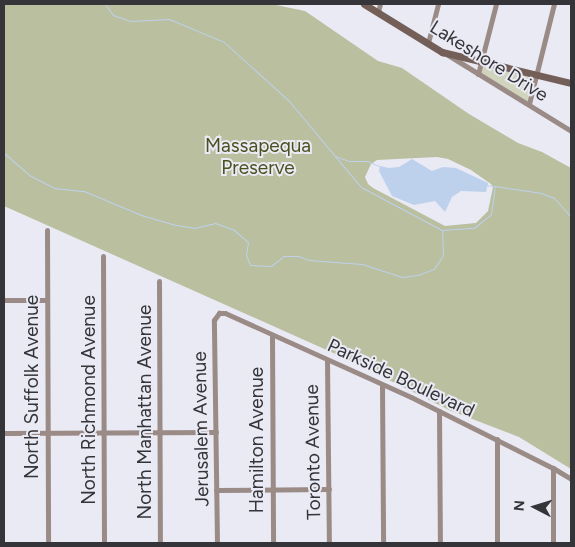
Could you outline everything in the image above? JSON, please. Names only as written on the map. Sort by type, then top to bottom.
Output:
[{"type":"street","name":"Lakeshore Drive","points":[[364,4],[571,131]]},
{"type":"street","points":[[378,12],[380,4]]},
{"type":"street","points":[[428,42],[438,4]]},
{"type":"street","points":[[478,74],[496,4]]},
{"type":"street","points":[[528,104],[554,4]]},
{"type":"street","points":[[442,52],[571,83]]},
{"type":"street","name":"North Suffolk Avenue","points":[[47,230],[48,543]]},
{"type":"street","name":"North Richmond Avenue","points":[[103,256],[104,543]]},
{"type":"street","name":"North Manhattan Avenue","points":[[159,281],[160,543]]},
{"type":"street","points":[[4,300],[47,300]]},
{"type":"street","name":"Parkside Boulevard","points":[[216,314],[224,313],[327,361],[382,384],[497,439],[571,479]]},
{"type":"street","name":"Jerusalem Avenue","points":[[216,314],[214,320],[217,543]]},
{"type":"street","name":"Hamilton Avenue","points":[[272,336],[273,543]]},
{"type":"street","name":"Toronto Avenue","points":[[327,361],[329,543]]},
{"type":"street","points":[[382,384],[383,543]]},
{"type":"street","points":[[439,411],[440,543]]},
{"type":"street","points":[[4,433],[216,432]]},
{"type":"street","points":[[497,439],[497,543]]},
{"type":"street","points":[[553,468],[553,543]]},
{"type":"street","points":[[216,490],[328,489]]},
{"type":"green space","name":"Massapequa Preserve","points":[[4,4],[271,4],[305,11],[378,61],[402,68],[469,114],[518,143],[542,152],[571,168],[571,469],[519,437],[449,410],[349,360],[4,206]],"holes":[[[437,157],[448,159],[471,170],[493,187],[488,211],[476,223],[445,226],[373,188],[368,184],[365,177],[371,164],[377,160]]]},
{"type":"green space","points":[[482,61],[536,74],[529,104],[478,74]]},
{"type":"water","points":[[412,159],[432,171],[443,167],[456,168],[488,183],[486,192],[461,191],[452,197],[445,212],[435,201],[414,205],[392,196],[379,171],[380,166],[389,168],[399,167]]},
{"type":"waterway","points":[[105,4],[113,15],[130,21],[169,19],[224,42],[289,101],[361,187],[442,230],[474,228],[491,214],[495,186],[541,193],[554,198],[571,217]]},
{"type":"waterway","points":[[4,153],[29,175],[54,188],[84,191],[141,215],[176,225],[194,228],[215,223],[234,230],[248,242],[246,255],[250,265],[271,266],[284,256],[298,256],[309,260],[362,264],[402,277],[418,275],[434,269],[443,255],[442,230]]},
{"type":"waterway","points":[[335,156],[349,161],[367,161],[381,167]]},
{"type":"waterway","points":[[485,185],[494,186]]}]
